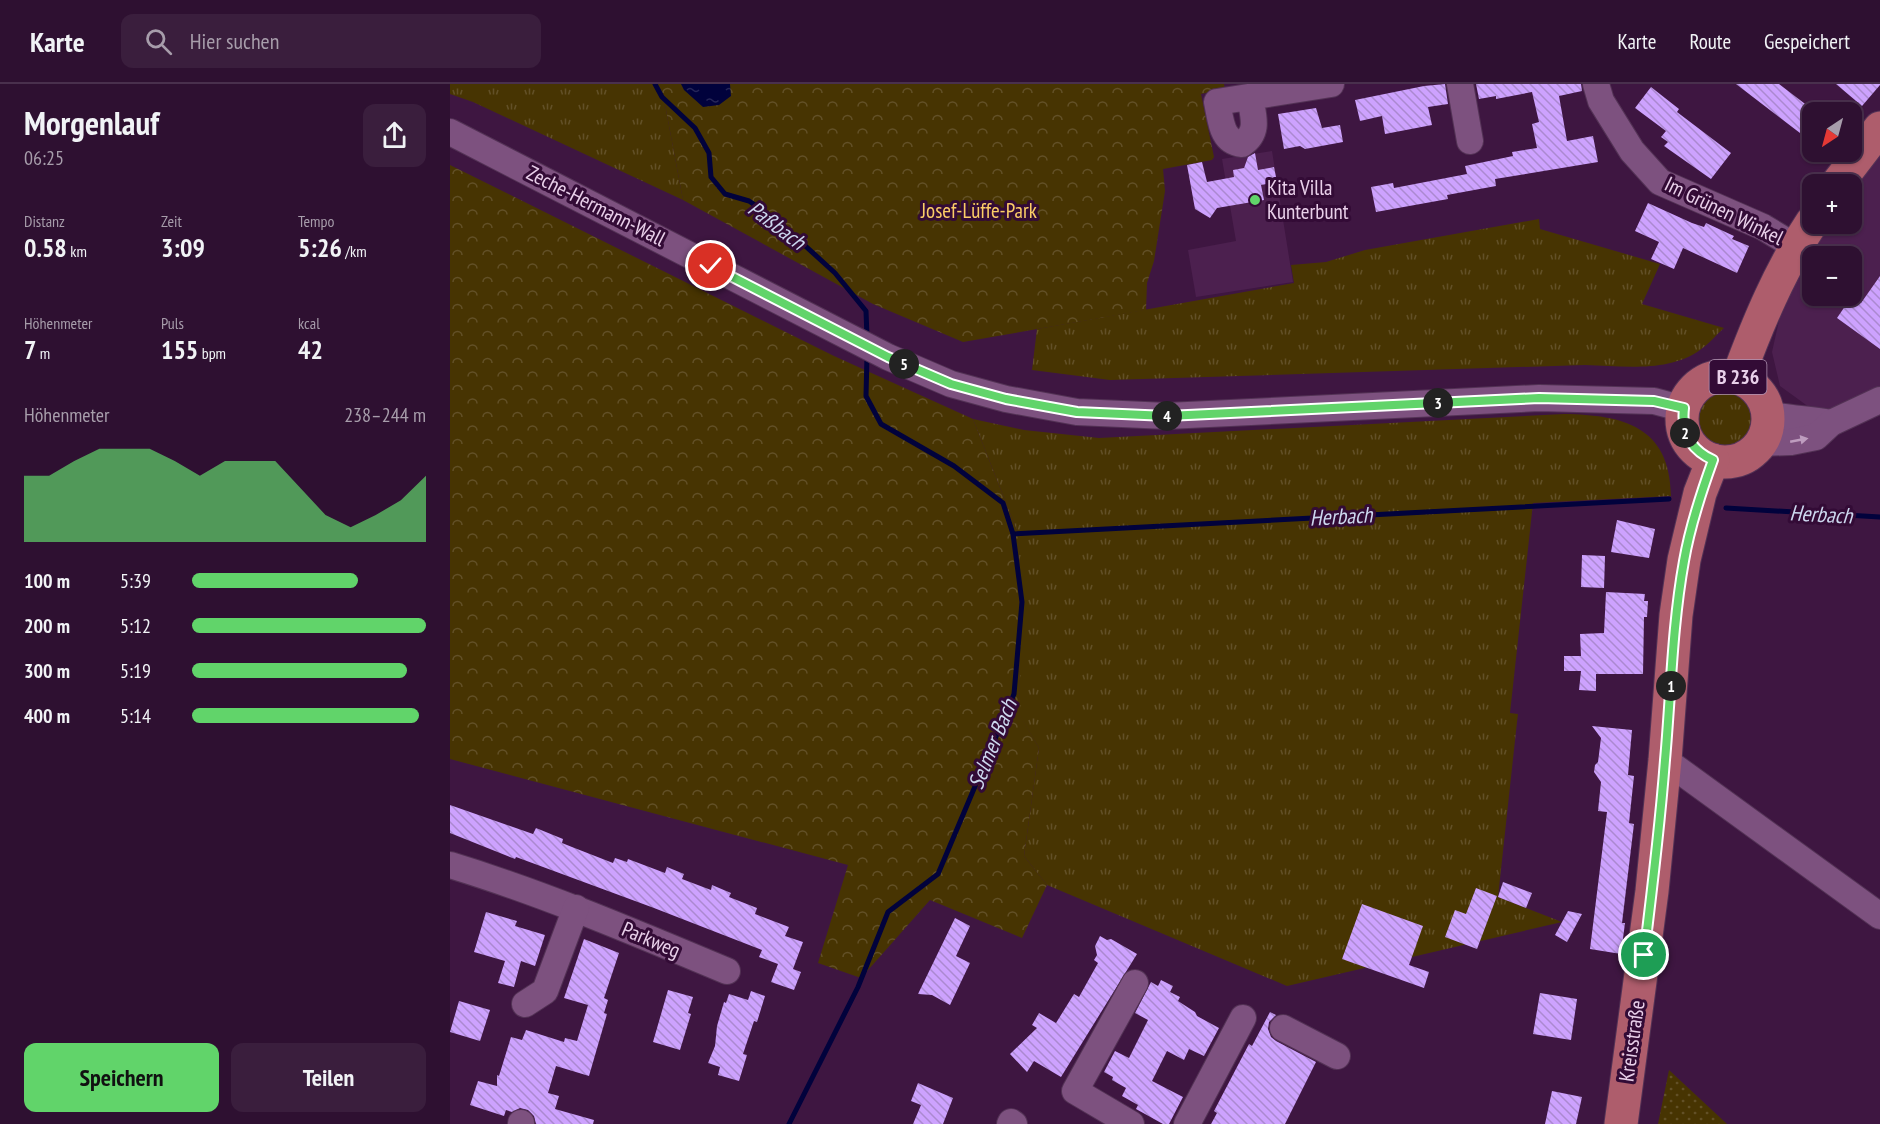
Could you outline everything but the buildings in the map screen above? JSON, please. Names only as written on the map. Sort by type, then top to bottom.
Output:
[{"type":"main road","points":[[1846,174],[1880,128]]},
{"type":"main road","name":"B 236","points":[[1738,377],[1771,295],[1804,234]]},
{"type":"main road","name":"B 236","points":[[1713,460],[1703,455],[1689,441],[1683,419],[1686,400],[1703,381],[1726,375],[1738,377],[1750,384],[1763,398],[1764,429]]},
{"type":"main road","points":[[1713,460],[1726,462],[1741,460],[1756,449],[1764,429]]},
{"type":"main road","name":"Kreisstraße","points":[[1621,1124],[1652,891],[1676,615],[1684,560],[1700,493],[1713,460]]},
{"type":"street","points":[[1250,97],[1331,84]]},
{"type":"street","points":[[1460,84],[1470,141]]},
{"type":"street","name":"Im Grünen Winkel","points":[[1596,84],[1601,101],[1632,152],[1660,182],[1763,227],[1802,234]]},
{"type":"street","name":"Zeche-Hermann-Wall","points":[[450,132],[888,357],[951,384],[1006,399],[1077,412],[1167,416],[1539,398],[1654,401],[1684,408]]},
{"type":"street","points":[[1764,429],[1791,442],[1816,437],[1831,423],[1880,400]]},
{"type":"street","points":[[1665,760],[1880,916]]},
{"type":"street","name":"Parkweg","points":[[450,866],[509,883],[576,908],[727,972]]},
{"type":"street","points":[[525,1004],[545,991],[576,908]]},
{"type":"street","points":[[1131,1124],[1075,1091],[1135,983]]},
{"type":"street","points":[[1187,1124],[1243,1018]]},
{"type":"street","points":[[1283,1028],[1336,1056]]},
{"type":"street","points":[[1010,1124],[1011,1122],[1014,1124]]},
{"type":"shaded area","points":[[1880,146],[1880,400],[1831,423],[1780,386],[1772,352],[1780,316],[1794,280],[1802,268],[1802,306],[1862,306],[1862,246],[1816,246],[1824,234],[1862,234],[1862,174]]},
{"type":"shaded area","name":"Kita Villa Kunterbunt","points":[[1272,151],[1293,282],[1196,297],[1188,250],[1236,241],[1222,159]]},
{"type":"green space","points":[[450,84],[656,84],[663,94],[683,200],[473,102],[450,94]]},
{"type":"green space","name":"Josef-Lüffe-Park","points":[[656,84],[1224,84],[1225,89],[1201,94],[1214,157],[1212,160],[1163,169],[1165,191],[1154,261],[1147,283],[1146,310],[963,342],[873,304],[683,200],[663,94]]},
{"type":"green space","points":[[450,165],[834,356],[973,419],[1019,536],[1020,715],[1039,748],[1024,856],[1047,885],[1022,938],[930,900],[861,978],[818,963],[848,865],[450,759]]},
{"type":"green space","points":[[1539,219],[1540,229],[1660,264],[1642,304],[1724,328],[1703,348],[1687,357],[1659,365],[1629,367],[1585,365],[1110,380],[1032,370],[1037,329],[1294,283],[1291,265],[1326,262],[1365,250]]},
{"type":"green space","points":[[1729,386],[1747,395],[1754,406],[1756,419],[1754,432],[1747,443],[1736,450],[1717,452],[1699,443],[1692,432],[1690,413],[1699,395],[1710,388]]},
{"type":"green space","points":[[1564,414],[1605,417],[1639,429],[1652,440],[1662,454],[1669,472],[1671,496],[1533,503],[1510,713],[1518,714],[1498,897],[1562,922],[1287,986],[1047,885],[1024,856],[1039,748],[1020,716],[1019,536],[973,419],[1024,430],[1099,438]]},
{"type":"green space","points":[[1669,1070],[1727,1124],[1658,1124]]},
{"type":"water","points":[[681,84],[730,84],[731,96],[719,105],[703,107],[684,90]]},
{"type":"waterway","name":"Paßbach","points":[[655,84],[662,97],[695,128],[709,153],[711,177],[725,194],[749,201],[778,221],[835,273],[866,311],[867,337]]},
{"type":"waterway","name":"Selmer Bach","points":[[789,1124],[858,987],[888,912],[938,874],[1014,694],[1022,602],[1013,534],[1003,503],[954,466],[881,424],[866,396],[867,355]]},
{"type":"waterway","name":"Herbach","points":[[1013,534],[1669,499]]},
{"type":"waterway","name":"Herbach","points":[[1726,508],[1880,517]]},
{"type":"place","name":"Kita Villa Kunterbunt","points":[[1255,200]]},
{"type":"route","points":[[711,266],[888,357],[951,384],[1006,399],[1077,412],[1167,416],[1539,398],[1654,401],[1684,408],[1685,433],[1689,441],[1703,455],[1713,460],[1700,493],[1684,560],[1676,615],[1665,760],[1644,955]]}]
